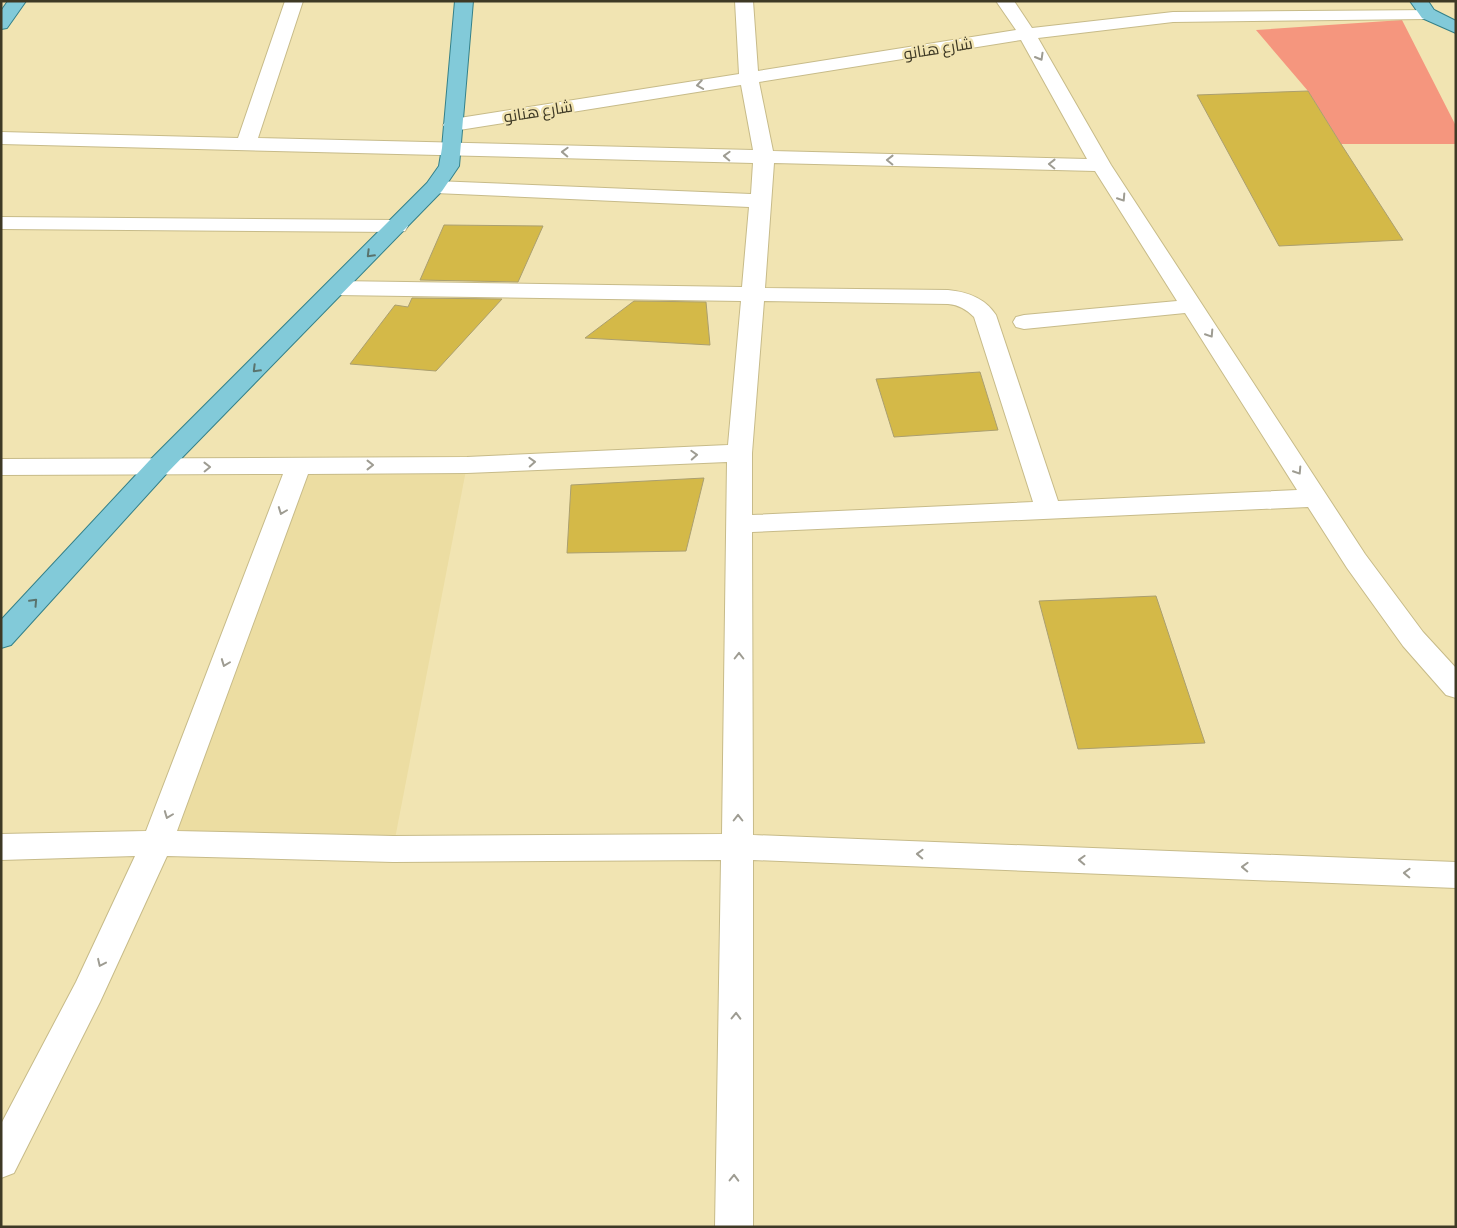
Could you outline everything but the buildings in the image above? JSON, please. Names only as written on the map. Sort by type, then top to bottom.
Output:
[{"type":"main road","points":[[1,24],[17,1]]},
{"type":"main road","points":[[1,638],[158,468],[435,187],[449,166],[452,148],[464,1]]},
{"type":"main road","points":[[1423,7],[1450,26],[1456,40]]},
{"type":"street","points":[[246,144],[294,1]]},
{"type":"street","points":[[734,1227],[740,452],[764,157],[749,78],[744,1]]},
{"type":"street","points":[[1005,1],[1027,34],[1101,165],[1356,561],[1413,639],[1456,687]]},
{"type":"street","name":"شارع هنانو","points":[[453,125],[1027,34],[1170,9],[1423,7]]},
{"type":"street","points":[[1,138],[1101,165]]},
{"type":"street","points":[[435,187],[761,201]]},
{"type":"street","points":[[1,223],[397,226]]},
{"type":"street","points":[[336,288],[753,293],[948,297],[964,300],[980,308],[985,315],[1048,510]]},
{"type":"street","points":[[1024,322],[1192,306]]},
{"type":"street","points":[[1,468],[467,465],[740,452]]},
{"type":"street","points":[[1,1161],[88,992],[157,844],[300,465]]},
{"type":"street","points":[[740,524],[1316,498]]},
{"type":"street","points":[[1,847],[157,844],[393,849],[738,847],[1453,881]]},
{"type":"shaded area","points":[[1402,20],[1456,126],[1456,144],[1341,144],[1308,91],[1256,30]]},
{"type":"shaded area","points":[[299,465],[467,465],[393,849],[157,843]]}]
